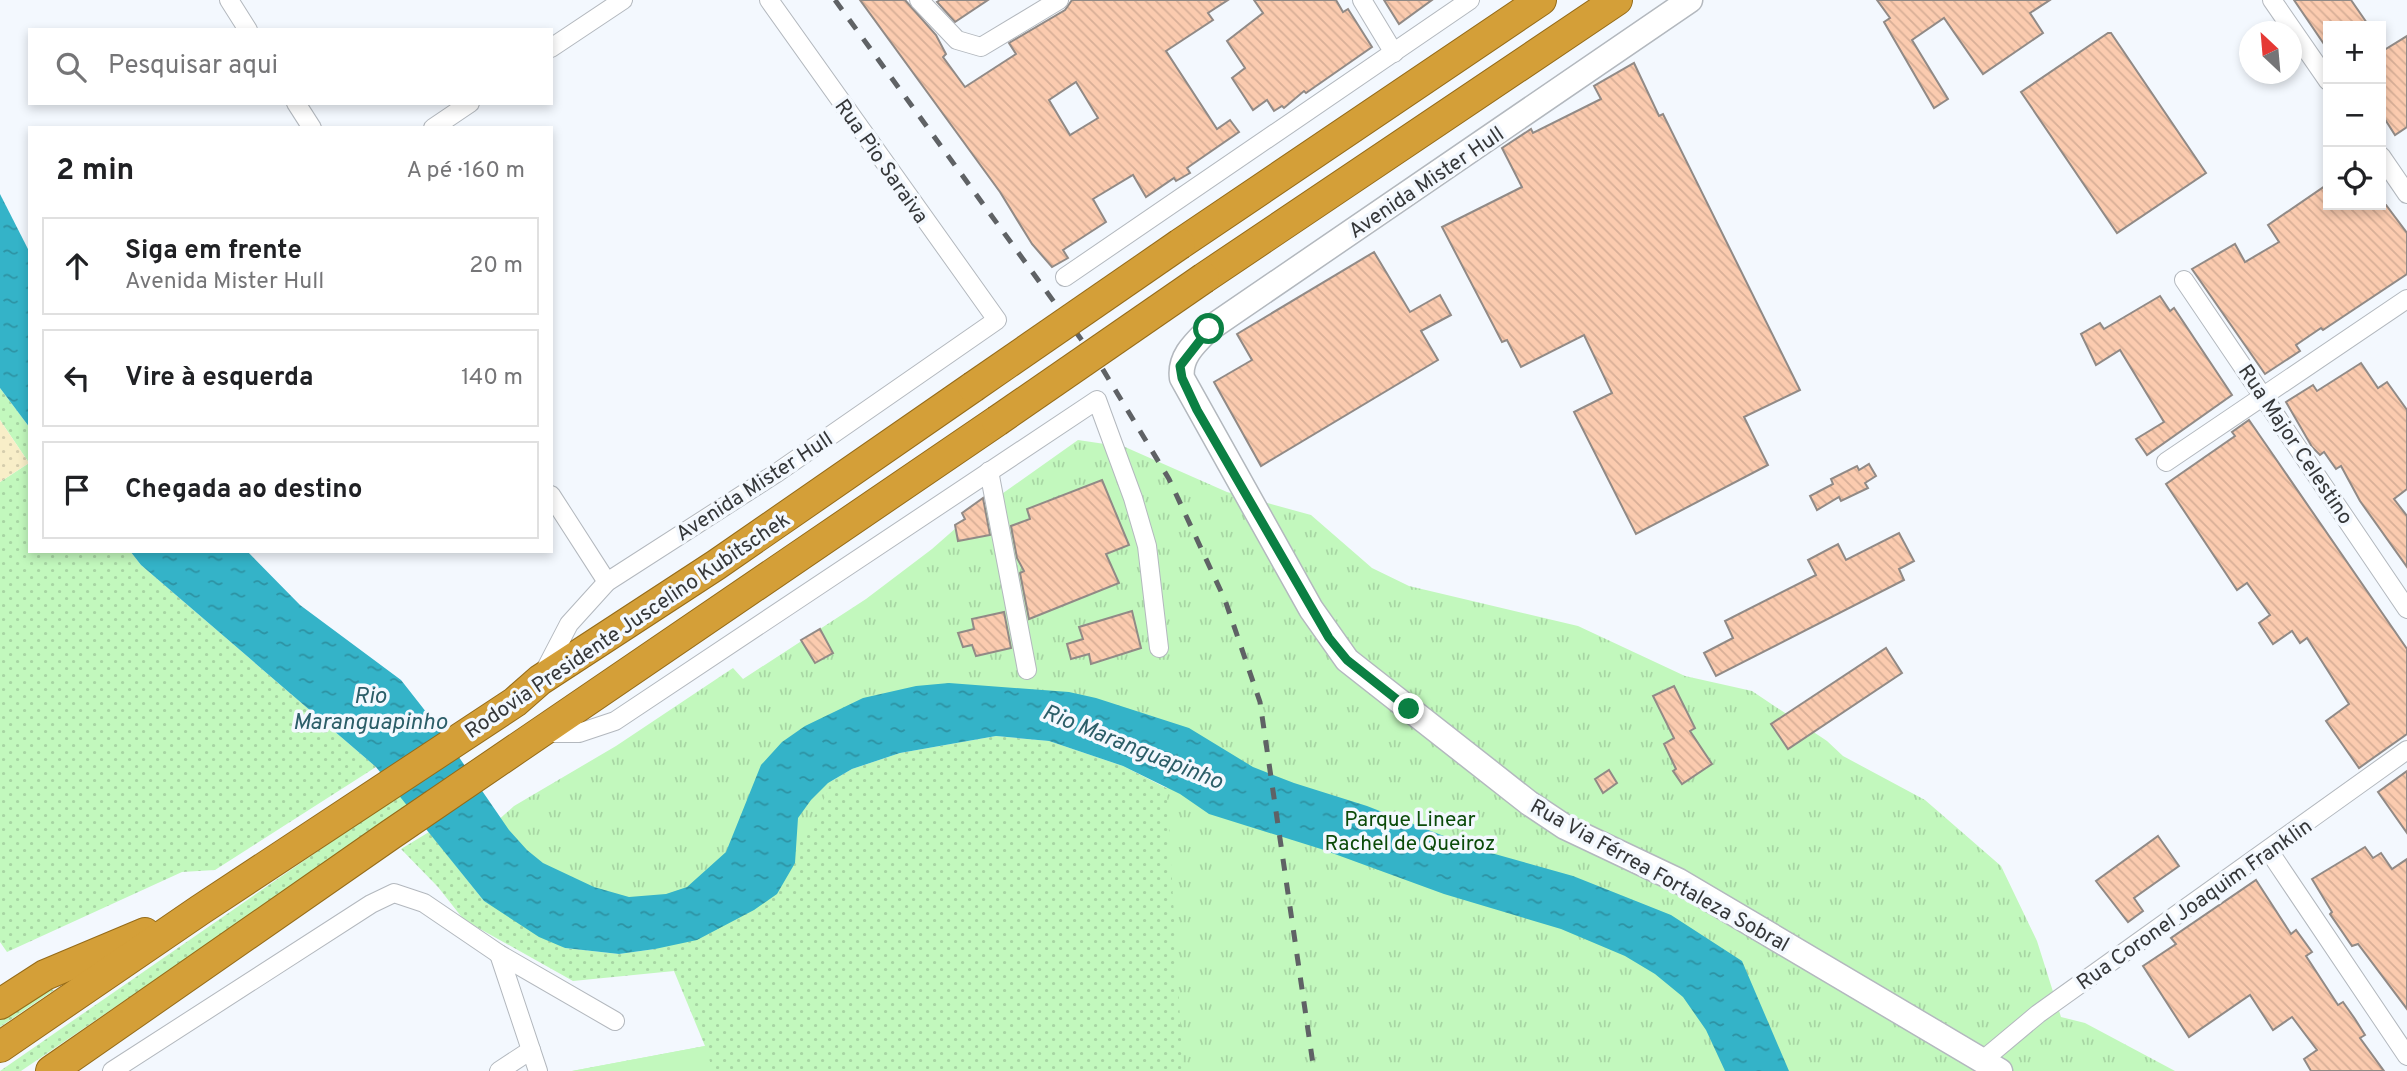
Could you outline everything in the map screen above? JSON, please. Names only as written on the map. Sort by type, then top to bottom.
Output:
[{"type":"highway","name":"Rodovia Presidente Juscelino Kubitschek","points":[[0,1047],[200,910],[515,702],[540,680],[716,565],[1180,244],[1541,0]]},
{"type":"highway","name":"Rodovia Presidente Juscelino Kubitschek","points":[[58,1068],[390,835],[1203,278],[1617,0]]},
{"type":"highway","points":[[0,1004],[45,975],[200,910]]},
{"type":"main road","name":"Avenida Mister Hull","points":[[1182,378],[1180,366],[1209,329],[1690,0]]},
{"type":"main road","name":"Rua Via Férrea Fortaleza Sobral","points":[[1182,378],[1311,609],[1347,660],[1528,803],[1565,827],[1679,881],[1991,1066]]},
{"type":"street","points":[[229,0],[247,28]]},
{"type":"street","points":[[553,47],[623,0]]},
{"type":"street","name":"Rua Pio Saraiva","points":[[769,0],[997,320]]},
{"type":"street","points":[[919,0],[957,40],[981,47],[1059,0]]},
{"type":"street","points":[[1362,0],[1394,53]]},
{"type":"street","points":[[1065,277],[1470,0]]},
{"type":"street","points":[[2272,0],[2323,73]]},
{"type":"street","points":[[297,105],[311,126]]},
{"type":"street","points":[[436,126],[467,105]]},
{"type":"street","points":[[2386,163],[2407,194]]},
{"type":"street","name":"Rua Major Celestino","points":[[2185,280],[2407,609]]},
{"type":"street","points":[[2166,462],[2407,299]]},
{"type":"street","name":"Avenida Mister Hull","points":[[540,680],[569,624],[607,582],[778,472],[997,320]]},
{"type":"street","points":[[534,737],[579,733],[615,721],[1097,400],[1133,498],[1147,547],[1159,648]]},
{"type":"street","points":[[989,471],[1027,670]]},
{"type":"street","points":[[553,498],[607,582]]},
{"type":"street","name":"Rua Coronel Joaquim Franklin","points":[[1991,1066],[2038,1014],[2407,750]]},
{"type":"street","points":[[2269,851],[2407,1056]]},
{"type":"street","points":[[112,1071],[384,896],[394,893],[408,895],[424,903],[499,954],[615,1021]]},
{"type":"street","points":[[499,954],[538,1071]]},
{"type":"street","points":[[499,1071],[531,1050]]},
{"type":"green space","points":[[0,388],[28,425],[28,462],[0,420]]},
{"type":"green space","name":"Parque Linear Rachel de Queiroz","points":[[1078,440],[1125,447],[1227,492],[1311,515],[1372,568],[1409,586],[1578,626],[1685,676],[1752,691],[1827,741],[1843,756],[1925,800],[2001,866],[2037,941],[2061,1017],[2085,1023],[2175,1071],[1183,1071],[1165,759],[1068,715],[838,760],[827,793],[811,823],[788,852],[650,905],[581,896],[473,843],[514,806],[616,746],[733,668],[743,679],[866,599],[965,520]]},
{"type":"green space","points":[[28,464],[28,553],[132,553],[141,565],[376,767],[215,870],[182,872],[7,952],[0,942],[0,482]]},
{"type":"green space","points":[[996,736],[1049,741],[1123,766],[1725,1071],[572,1071],[705,1046],[674,971],[573,981],[464,920],[438,887],[401,849],[429,832],[484,901],[565,948],[619,954],[655,949],[798,818],[828,783],[852,769],[900,753]]},
{"type":"green space","points":[[399,795],[409,807],[21,1071],[0,1071]]},
{"type":"green space","points":[[49,988],[54,990],[0,1027],[0,1016]]},
{"type":"green space","points":[[705,1046],[713,1071],[572,1071]]},
{"type":"sand","points":[[0,420],[28,464],[0,482]]},
{"type":"water","points":[[0,194],[28,249],[28,425],[0,388]]},
{"type":"water","name":"Rio Maranguapinho","points":[[132,553],[249,553],[300,605],[401,680],[441,731],[509,830],[527,850],[543,863],[594,887],[629,897],[666,894],[687,887],[726,852],[761,765],[782,742],[805,726],[863,698],[916,686],[949,683],[1069,692],[1189,728],[1253,767],[1294,783],[1367,806],[1477,849],[1573,876],[1671,915],[1742,961],[1789,1071],[1725,1071],[1706,1030],[1683,997],[1655,974],[1625,956],[1561,929],[1444,894],[1321,849],[1209,814],[1180,794],[1123,766],[1049,741],[996,736],[900,753],[852,769],[828,783],[798,818],[795,863],[777,894],[754,910],[697,940],[655,949],[619,954],[565,948],[539,937],[484,901],[376,767],[141,565]]},
{"type":"building","points":[[860,0],[905,0],[936,35],[946,54],[943,57],[965,87],[1016,54],[1009,43],[1065,10],[1072,0],[1228,0],[1208,13],[1213,20],[1166,51],[1217,129],[1230,120],[1239,132],[1187,168],[1190,173],[1176,181],[1174,178],[1146,197],[1133,175],[1093,199],[1106,222],[1063,250],[1068,258],[1052,267],[1032,244],[1000,192]],"holes":[[[1076,82],[1098,118],[1070,135],[1049,100]]]},
{"type":"building","points":[[988,0],[955,22],[937,2]]},
{"type":"building","points":[[1254,0],[1336,0],[1343,12],[1348,9],[1372,47],[1306,93],[1304,91],[1284,108],[1282,106],[1274,111],[1267,100],[1253,110],[1232,78],[1245,68],[1227,41],[1263,13]]},
{"type":"building","points":[[1384,0],[1432,0],[1399,24]]},
{"type":"building","points":[[1877,0],[2050,0],[2030,13],[2043,33],[1983,74],[1944,18],[1912,40],[1948,99],[1934,108],[1884,22],[1890,18]]},
{"type":"building","points":[[2294,0],[2351,0],[2366,21],[2323,21],[2323,43]]},
{"type":"building","points":[[2111,33],[2206,173],[2117,233],[2021,92]]},
{"type":"building","points":[[2407,36],[2407,127],[2395,135],[2386,121],[2386,49]]},
{"type":"building","points":[[1634,63],[1659,116],[1663,114],[1800,390],[1744,417],[1768,465],[1636,534],[1574,412],[1612,393],[1584,335],[1521,367],[1507,340],[1502,342],[1442,227],[1522,187],[1502,148],[1531,129],[1533,133],[1601,99],[1594,86]]},
{"type":"building","points":[[2323,187],[2323,210],[2386,210],[2386,205],[2407,233],[2407,274],[2296,345],[2300,351],[2265,374],[2192,269],[2235,244],[2245,262],[2279,242],[2268,225]]},
{"type":"building","points":[[1374,252],[1410,312],[1440,295],[1451,315],[1421,331],[1438,360],[1261,466],[1214,382],[1252,360],[1237,334]]},
{"type":"building","points":[[2160,296],[2170,311],[2174,308],[2232,395],[2147,455],[2136,439],[2164,422],[2120,350],[2096,365],[2081,334],[2100,323],[2104,329]]},
{"type":"building","points":[[2361,363],[2378,388],[2387,382],[2407,410],[2407,489],[2394,499],[2407,516],[2407,567],[2360,501],[2341,466],[2336,469],[2324,452],[2320,455],[2312,447],[2286,402],[2313,385],[2317,391]]},
{"type":"building","points":[[2249,420],[2407,649],[2407,734],[2359,768],[2326,721],[2349,704],[2307,638],[2300,643],[2292,631],[2273,644],[2259,623],[2270,615],[2247,583],[2237,590],[2166,484],[2235,436],[2232,432]]},
{"type":"building","points":[[1869,464],[1876,476],[1865,483],[1868,488],[1841,501],[1839,497],[1817,510],[1810,496],[1833,484],[1831,479],[1857,466],[1859,470]]},
{"type":"building","points":[[1102,480],[1129,545],[1106,554],[1119,583],[1029,619],[1020,573],[1024,571],[1017,558],[1011,526],[1030,519],[1027,509]]},
{"type":"building","points":[[983,498],[990,535],[958,541],[955,525],[965,519],[962,513]]},
{"type":"building","points":[[1899,533],[1914,561],[1899,569],[1904,580],[1716,676],[1704,653],[1733,638],[1725,621],[1816,575],[1808,560],[1838,544],[1846,560]]},
{"type":"building","points":[[1132,611],[1141,648],[1091,664],[1089,654],[1071,659],[1067,644],[1083,639],[1079,627]]},
{"type":"building","points":[[1004,612],[1011,648],[976,656],[972,645],[963,647],[958,633],[974,629],[972,619]]},
{"type":"building","points":[[820,629],[833,653],[815,663],[801,640]]},
{"type":"building","points":[[1886,648],[1902,673],[1788,749],[1771,724]]},
{"type":"building","points":[[1674,686],[1695,728],[1690,731],[1712,764],[1682,784],[1673,771],[1676,769],[1664,744],[1674,738],[1653,696]]},
{"type":"building","points":[[1609,770],[1617,783],[1603,793],[1595,779]]},
{"type":"building","points":[[2407,771],[2407,833],[2378,792]]},
{"type":"building","points":[[2158,836],[2179,866],[2134,898],[2143,911],[2128,922],[2096,881]]},
{"type":"building","points":[[2365,847],[2373,858],[2381,853],[2392,869],[2407,859],[2407,1009],[2358,944],[2352,946],[2330,914],[2332,912],[2312,879]]},
{"type":"building","points":[[2256,880],[2291,934],[2296,930],[2312,952],[2306,956],[2338,1005],[2343,1002],[2355,1019],[2365,1035],[2360,1038],[2384,1071],[2311,1071],[2304,1059],[2317,1050],[2292,1017],[2273,1030],[2250,995],[2189,1037],[2143,966],[2176,944],[2171,938]]},
{"type":"railway","points":[[835,0],[1102,368],[1169,479],[1225,600],[1260,702],[1314,1071]]},
{"type":"route","points":[[1209,329],[1180,366],[1182,378],[1197,410],[1329,638],[1347,660],[1409,709]]}]
